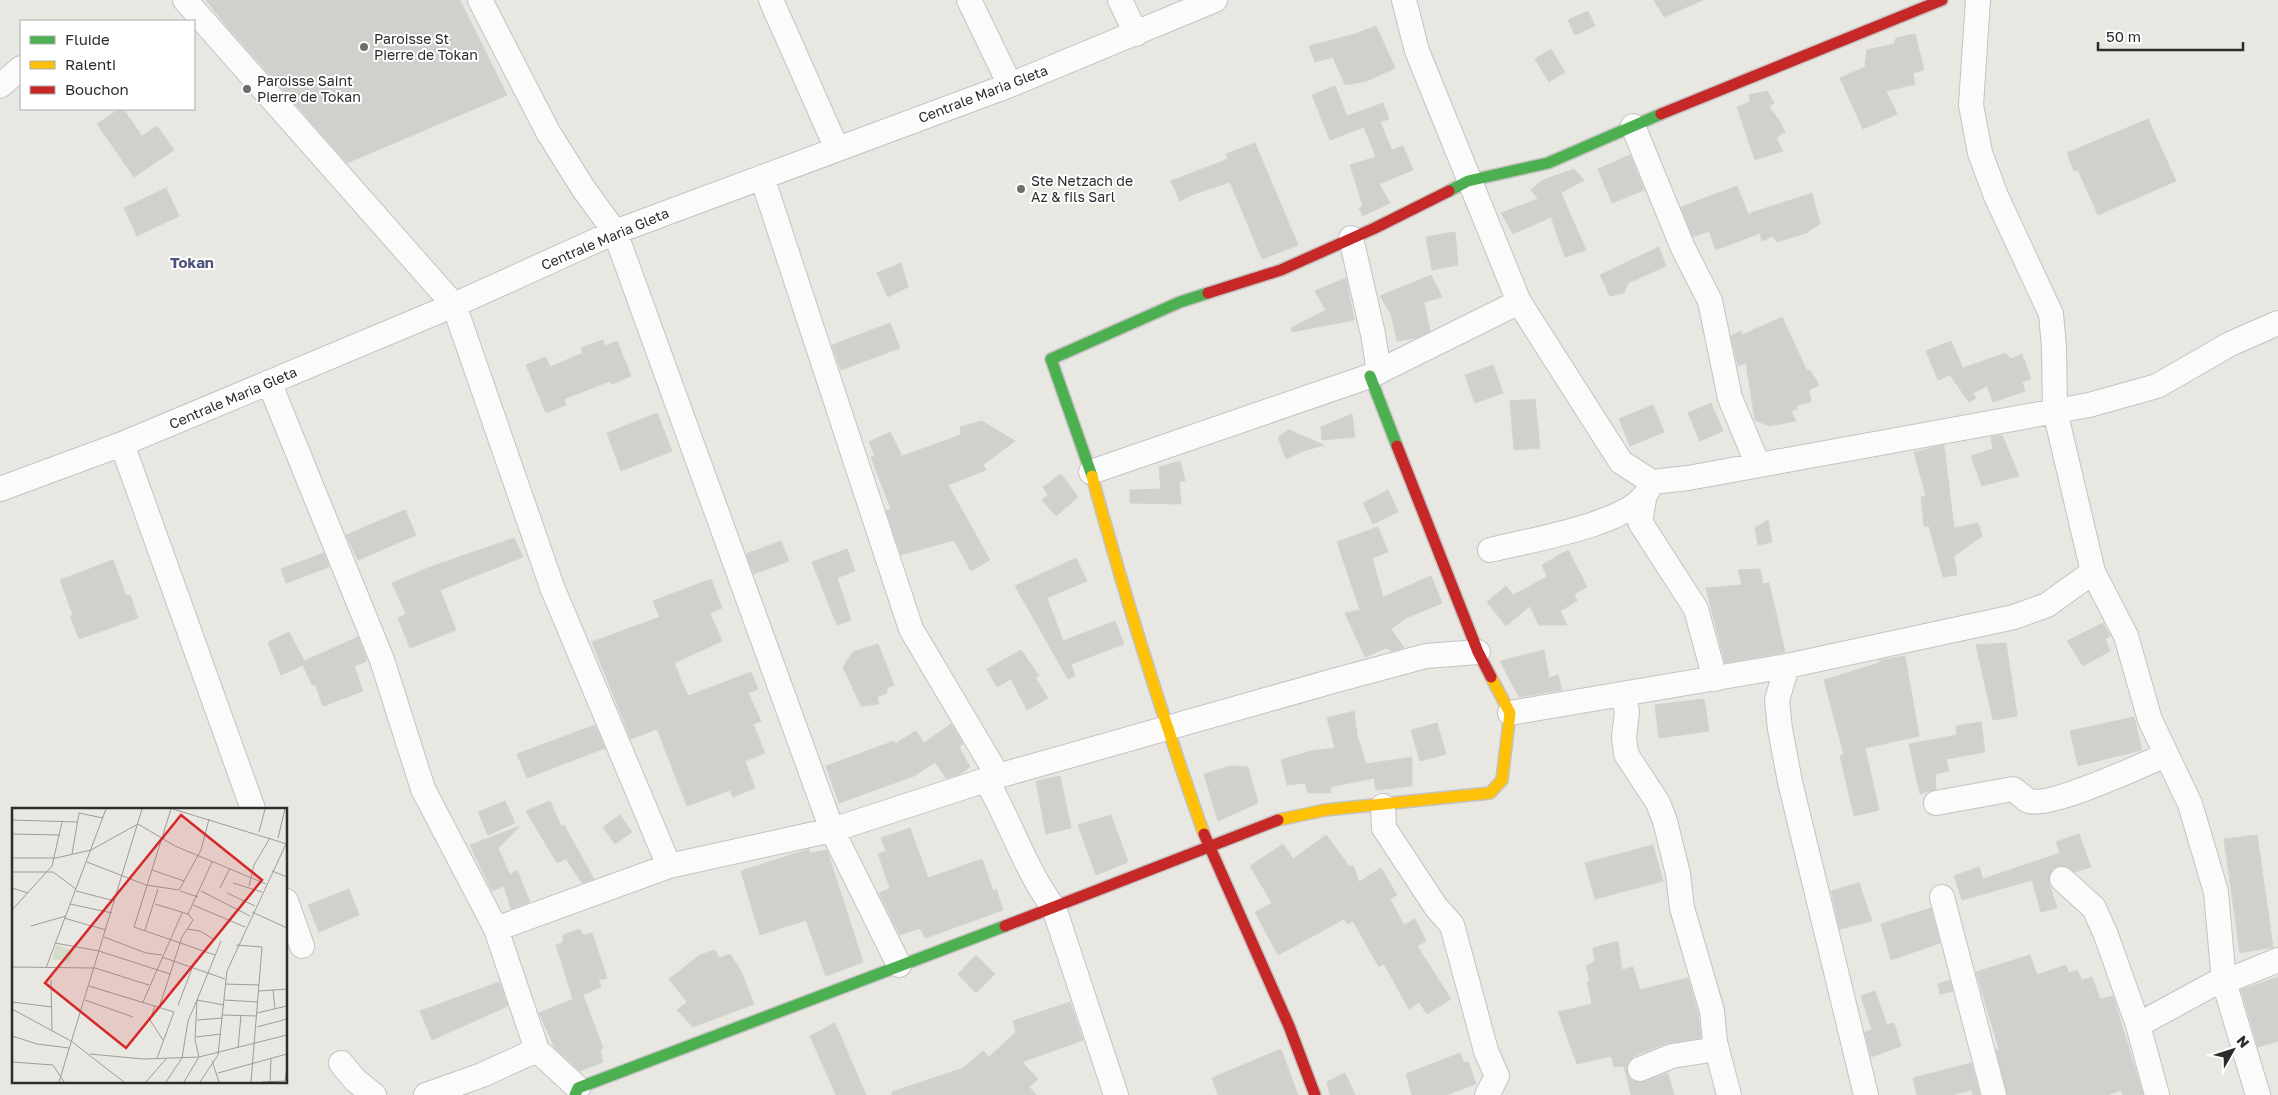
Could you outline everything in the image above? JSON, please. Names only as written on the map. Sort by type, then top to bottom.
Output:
[{"type":"street","points":[[185,0],[454,305],[552,587],[669,866]]},
{"type":"street","points":[[480,0],[548,132],[583,188],[615,232],[832,830],[900,965]]},
{"type":"street","points":[[771,0],[837,149]]},
{"type":"street","points":[[969,0],[1010,85]]},
{"type":"street","points":[[1120,0],[1136,34]]},
{"type":"street","name":"Centrale Maria Gleta","points":[[0,489],[122,444],[454,305],[615,232],[1010,85],[1215,0]]},
{"type":"street","points":[[1404,0],[1417,51],[1468,181],[1519,302],[1621,462],[1648,490]]},
{"type":"street","points":[[1315,1095],[1289,1026],[1209,847],[1166,727],[1122,587],[1092,472],[1051,359],[1180,302],[1281,270],[1468,181],[1548,163],[1633,126],[1942,0]]},
{"type":"street","points":[[1978,0],[1971,105],[1980,153],[1996,196],[2051,314],[2054,347],[2055,411],[2093,572],[2126,636],[2150,720],[2190,804],[2216,892],[2224,982],[2258,1095]]},
{"type":"street","points":[[0,86],[20,69]]},
{"type":"street","points":[[1633,126],[1683,248],[1710,301],[1730,398],[1758,465]]},
{"type":"street","points":[[762,177],[911,629],[992,778],[1000,804],[1038,887],[1054,908],[1116,1095]]},
{"type":"street","points":[[269,382],[382,660],[424,789],[496,930],[537,1050],[576,1092],[1281,819],[1325,810],[1384,806],[1490,793],[1502,780],[1510,712],[1478,652],[1375,374],[1373,334],[1351,238]]},
{"type":"street","points":[[1092,472],[1375,374],[1519,302]]},
{"type":"street","points":[[1490,550],[1580,528],[1626,512],[1648,490],[1758,465],[2089,405],[2157,386],[2230,344],[2278,323]]},
{"type":"street","points":[[122,444],[253,808]]},
{"type":"street","points":[[1648,490],[1640,522],[1696,609],[1715,679]]},
{"type":"street","points":[[1510,712],[1622,695],[1787,666],[2014,617],[2047,605],[2093,572]]},
{"type":"street","points":[[496,930],[669,866],[832,830],[992,778],[1166,727],[1426,656],[1478,652]]},
{"type":"street","points":[[1787,666],[1777,700],[1780,729],[1790,782],[1866,1095]]},
{"type":"street","points":[[1622,695],[1627,712],[1624,737],[1626,754],[1658,803],[1665,821],[1678,874],[1682,908],[1712,1011],[1717,1049],[1729,1095]]},
{"type":"street","points":[[1936,803],[2014,789],[2029,801],[2049,800],[2118,776],[2166,755]]},
{"type":"street","points":[[1384,806],[1384,828],[1436,907],[1452,925],[1486,1051],[1497,1076],[1487,1095]]},
{"type":"street","points":[[2062,879],[2094,908],[2138,1026],[2157,1095]]},
{"type":"street","points":[[1942,897],[1994,1095]]},
{"type":"street","points":[[288,907],[302,946]]},
{"type":"street","points":[[2138,1026],[2216,982],[2224,982],[2278,960]]},
{"type":"street","points":[[1640,1068],[1672,1056],[1717,1049]]},
{"type":"street","points":[[426,1095],[482,1076],[537,1050]]},
{"type":"street","points":[[341,1063],[355,1080],[374,1095]]},
{"type":"building","name":"Paroisse St Pierre de Tokan","points":[[206,0],[460,0],[507,95],[347,163],[223,22]]},
{"type":"building","points":[[1654,0],[1703,0],[1664,17]]},
{"type":"building","points":[[1588,11],[1595,26],[1575,35],[1568,20]]},
{"type":"building","points":[[1376,26],[1395,68],[1367,81],[1345,85],[1333,57],[1315,62],[1309,46],[1355,34]]},
{"type":"building","points":[[1915,34],[1924,70],[1913,73],[1915,84],[1886,91],[1897,114],[1863,129],[1840,78],[1865,67],[1867,50],[1894,44],[1896,38]]},
{"type":"building","points":[[1551,49],[1565,72],[1549,82],[1535,59]]},
{"type":"building","points":[[1335,86],[1347,116],[1383,103],[1389,119],[1380,122],[1392,150],[1403,146],[1413,170],[1379,184],[1390,203],[1363,216],[1359,208],[1363,206],[1350,165],[1376,157],[1364,127],[1330,140],[1312,95]]},
{"type":"building","points":[[1767,91],[1774,103],[1769,107],[1785,132],[1776,138],[1783,151],[1755,160],[1737,107],[1750,102],[1749,95]]},
{"type":"building","points":[[118,110],[124,110],[142,136],[157,126],[174,150],[134,177],[97,124]]},
{"type":"building","points":[[2148,119],[2176,181],[2098,215],[2078,170],[2074,171],[2067,153]]},
{"type":"building","points":[[1255,143],[1298,245],[1262,259],[1230,182],[1194,194],[1180,201],[1171,181],[1228,159],[1226,154]]},
{"type":"building","points":[[1630,155],[1644,190],[1612,203],[1598,169]]},
{"type":"building","points":[[1574,169],[1584,180],[1561,193],[1586,250],[1565,257],[1551,217],[1513,234],[1501,213],[1538,199],[1531,190],[1543,180]]},
{"type":"building","points":[[1737,186],[1748,214],[1812,193],[1820,224],[1809,232],[1777,242],[1773,236],[1762,241],[1760,233],[1716,250],[1709,231],[1693,237],[1681,207]]},
{"type":"building","points":[[166,188],[179,216],[137,236],[124,208]]},
{"type":"building","points":[[1455,232],[1458,265],[1432,270],[1426,237]]},
{"type":"building","points":[[1659,247],[1666,266],[1628,283],[1624,293],[1610,296],[1600,275]]},
{"type":"building","points":[[901,263],[908,287],[888,297],[877,273]]},
{"type":"building","points":[[1431,275],[1442,297],[1424,302],[1430,331],[1416,338],[1397,341],[1391,314],[1380,296]]},
{"type":"building","points":[[1346,278],[1354,320],[1292,332],[1291,328],[1326,310],[1315,291]]},
{"type":"building","points":[[1782,317],[1807,371],[1810,370],[1819,385],[1809,390],[1811,402],[1797,405],[1797,409],[1791,411],[1796,421],[1769,426],[1755,420],[1746,363],[1738,366],[1731,336],[1741,331],[1742,335]]},
{"type":"building","points":[[890,323],[900,348],[841,370],[832,345]]},
{"type":"building","points":[[603,340],[605,346],[617,341],[631,376],[612,384],[610,381],[564,399],[566,405],[546,413],[526,365],[546,357],[550,367],[583,353],[581,348]]},
{"type":"building","points":[[1951,341],[1963,368],[2006,353],[2010,359],[2022,354],[2031,379],[2022,382],[2025,391],[1993,402],[1987,386],[1973,393],[1976,398],[1969,402],[1950,375],[1938,380],[1926,351]]},
{"type":"building","points":[[1493,365],[1503,393],[1475,403],[1465,375]]},
{"type":"building","points":[[1535,399],[1540,448],[1514,450],[1510,401]]},
{"type":"building","points":[[1711,403],[1723,431],[1700,441],[1688,413]]},
{"type":"building","points":[[1653,405],[1664,432],[1630,446],[1619,419]]},
{"type":"building","points":[[657,413],[672,451],[621,471],[607,433]]},
{"type":"building","points":[[1352,414],[1355,437],[1322,440],[1321,427]]},
{"type":"building","points":[[982,421],[1015,441],[983,465],[986,470],[948,485],[990,560],[971,571],[954,540],[901,555],[886,511],[891,509],[871,457],[875,456],[869,442],[890,432],[902,456],[961,435],[960,427]]},
{"type":"building","points":[[1289,430],[1324,445],[1303,451],[1286,459],[1278,437]]},
{"type":"building","points":[[2002,435],[2019,476],[1982,486],[1971,456],[1993,449],[1991,437]]},
{"type":"building","points":[[1944,445],[1954,528],[1978,523],[1982,536],[1954,556],[1957,575],[1943,577],[1929,526],[1924,526],[1921,496],[1926,496],[1914,452]]},
{"type":"building","points":[[1180,461],[1185,481],[1179,481],[1181,504],[1130,503],[1130,490],[1161,489],[1159,467]]},
{"type":"building","points":[[1061,474],[1078,497],[1056,516],[1042,500],[1048,495],[1043,487]]},
{"type":"building","points":[[1388,490],[1398,512],[1373,524],[1363,503]]},
{"type":"building","points":[[405,510],[416,535],[358,560],[346,535]]},
{"type":"building","points":[[1768,520],[1772,542],[1758,545],[1755,528]]},
{"type":"building","points":[[1378,527],[1388,552],[1372,558],[1383,597],[1431,576],[1442,603],[1406,618],[1391,629],[1404,648],[1392,651],[1386,648],[1365,657],[1345,613],[1360,610],[1337,542]]},
{"type":"building","points":[[514,538],[523,557],[440,590],[456,630],[410,648],[398,618],[406,614],[392,583],[433,566]]},
{"type":"building","points":[[781,541],[789,561],[754,574],[746,554]]},
{"type":"building","points":[[847,549],[855,571],[837,578],[851,620],[837,625],[812,562]]},
{"type":"building","points":[[1568,550],[1587,587],[1574,594],[1577,601],[1560,611],[1567,625],[1539,625],[1530,606],[1506,626],[1487,602],[1506,586],[1513,595],[1547,577],[1542,565]]},
{"type":"building","points":[[324,553],[329,567],[286,583],[281,569]]},
{"type":"building","points":[[1076,558],[1087,581],[1047,598],[1063,641],[1115,621],[1124,644],[1071,664],[1075,676],[1068,679],[1015,586]]},
{"type":"building","points":[[113,560],[126,596],[130,595],[138,618],[79,639],[70,616],[73,615],[60,580]]},
{"type":"building","points":[[1760,569],[1763,584],[1769,583],[1785,652],[1725,663],[1706,588],[1742,585],[1738,570]]},
{"type":"building","points":[[711,579],[722,608],[710,613],[722,641],[674,663],[688,696],[751,672],[758,689],[748,693],[761,721],[753,724],[765,753],[745,761],[755,788],[733,797],[730,790],[687,806],[657,729],[631,739],[592,642],[660,617],[653,601]]},
{"type":"building","points":[[2103,623],[2110,636],[2105,639],[2110,651],[2083,666],[2067,641]]},
{"type":"building","points":[[289,632],[304,661],[358,637],[367,661],[354,666],[363,691],[323,706],[315,684],[312,685],[303,665],[281,675],[268,642]]},
{"type":"building","points":[[2006,643],[2017,716],[1993,720],[1976,645]]},
{"type":"building","points":[[878,644],[894,685],[887,688],[887,693],[877,697],[879,704],[861,706],[843,667],[853,652]]},
{"type":"building","points":[[1021,650],[1039,676],[1035,677],[1048,698],[1027,710],[1011,679],[997,687],[987,669]]},
{"type":"building","points":[[1544,650],[1549,678],[1558,675],[1562,690],[1519,697],[1500,661]]},
{"type":"building","points":[[1905,656],[1919,736],[1865,748],[1879,810],[1854,816],[1840,756],[1844,755],[1824,680],[1879,663],[1880,660]]},
{"type":"building","points":[[1704,699],[1709,731],[1659,738],[1655,705]]},
{"type":"building","points":[[1354,711],[1357,735],[1366,764],[1412,757],[1412,786],[1376,790],[1374,778],[1330,787],[1331,793],[1308,793],[1305,783],[1287,785],[1281,760],[1311,751],[1335,748],[1327,718]]},
{"type":"building","points":[[2134,717],[2142,750],[2078,766],[2070,731]]},
{"type":"building","points":[[1981,722],[1985,752],[1946,759],[1949,771],[1935,774],[1936,789],[1920,794],[1909,744],[1957,735],[1956,726]]},
{"type":"building","points":[[1437,723],[1446,754],[1420,761],[1411,730]]},
{"type":"building","points":[[951,724],[963,744],[959,747],[970,767],[960,774],[946,778],[935,762],[914,776],[839,803],[826,766],[894,741],[895,744],[916,731],[924,743]]},
{"type":"building","points":[[595,725],[605,748],[527,778],[517,754]]},
{"type":"building","points":[[1230,766],[1248,767],[1258,803],[1218,821],[1204,774]]},
{"type":"building","points":[[1060,776],[1071,828],[1046,834],[1036,781]]},
{"type":"building","points":[[505,801],[515,823],[488,835],[478,812]]},
{"type":"building","points":[[550,801],[561,826],[564,825],[594,879],[582,883],[566,859],[557,863],[526,811]]},
{"type":"building","points":[[620,815],[632,832],[615,844],[603,827]]},
{"type":"building","points":[[1111,815],[1128,862],[1096,875],[1078,825]]},
{"type":"building","points":[[520,826],[498,848],[510,875],[517,870],[530,902],[511,909],[504,886],[492,891],[470,845]]},
{"type":"building","points":[[910,828],[928,878],[982,859],[993,891],[996,889],[1003,910],[925,938],[920,928],[900,935],[879,893],[890,888],[878,854],[886,851],[881,838]]},
{"type":"building","points":[[2079,834],[2091,867],[2075,872],[2064,866],[2057,866],[2052,870],[2049,883],[2057,908],[2041,912],[2032,880],[1962,900],[1954,876],[1979,867],[1983,879],[2060,853],[2056,842]]},
{"type":"building","points":[[1326,835],[1350,867],[1353,865],[1359,882],[1381,868],[1397,895],[1390,899],[1404,925],[1415,919],[1426,941],[1417,946],[1451,999],[1427,1014],[1419,1002],[1409,1009],[1384,964],[1379,967],[1353,921],[1348,924],[1344,919],[1278,955],[1255,912],[1272,903],[1250,866],[1283,844],[1293,859]]},
{"type":"building","points":[[2257,835],[2273,947],[2240,953],[2224,839]]},
{"type":"building","points":[[1653,845],[1663,881],[1595,899],[1585,863]]},
{"type":"building","points":[[809,849],[810,853],[827,850],[863,962],[826,976],[806,920],[760,935],[741,871]]},
{"type":"building","points":[[1859,883],[1872,921],[1840,929],[1831,891]]},
{"type":"building","points":[[349,889],[359,915],[319,932],[308,905]]},
{"type":"building","points":[[1931,908],[1940,943],[1891,960],[1881,924]]},
{"type":"building","points":[[580,929],[583,935],[592,933],[607,978],[598,980],[601,987],[573,999],[556,945],[563,942],[563,935]]},
{"type":"building","points":[[1618,941],[1622,970],[1633,967],[1640,990],[1688,978],[1698,1014],[1701,1038],[1667,1043],[1634,1056],[1626,1068],[1631,1080],[1639,1083],[1668,1073],[1674,1095],[1631,1095],[1624,1066],[1614,1067],[1611,1056],[1577,1064],[1558,1012],[1592,1004],[1587,981],[1590,981],[1586,966],[1595,961],[1593,948]]},
{"type":"building","points":[[715,950],[719,958],[730,954],[741,971],[754,1004],[693,1027],[677,1010],[687,1002],[669,979],[700,955]]},
{"type":"building","points":[[976,955],[995,974],[976,993],[958,974]]},
{"type":"building","points":[[2030,955],[2037,975],[2066,965],[2069,973],[2077,970],[2082,980],[2092,977],[2100,999],[2113,996],[2143,1095],[2123,1095],[2121,1090],[2108,1095],[2007,1095],[1996,1050],[1999,1049],[1976,972]]},
{"type":"building","points":[[2278,977],[2278,1041],[2258,1047],[2241,990]]},
{"type":"building","points":[[1950,980],[1953,991],[1940,994],[1938,984]]},
{"type":"building","points":[[499,982],[508,1006],[432,1040],[420,1011]]},
{"type":"building","points":[[1875,991],[1887,1025],[1894,1023],[1901,1046],[1871,1057],[1865,1032],[1872,1030],[1861,996]]},
{"type":"building","points":[[583,995],[603,1048],[600,1051],[603,1062],[580,1071],[555,1048],[539,1013]]},
{"type":"building","points":[[1070,1002],[1083,1040],[1022,1062],[1038,1079],[1029,1087],[1036,1095],[892,1095],[892,1092],[963,1068],[983,1051],[989,1057],[1016,1032],[1013,1021]]},
{"type":"building","points":[[835,1023],[866,1095],[836,1095],[810,1036]]},
{"type":"building","points":[[1281,1049],[1298,1095],[1218,1095],[1212,1078]]},
{"type":"building","points":[[1460,1053],[1464,1063],[1468,1062],[1476,1084],[1446,1095],[1412,1095],[1406,1074]]},
{"type":"building","points":[[1971,1063],[1980,1095],[1972,1095],[1972,1090],[1952,1095],[1917,1095],[1913,1078]]},
{"type":"building","points":[[1345,1073],[1355,1095],[1330,1095],[1327,1082]]},
{"type":"traffic: fast","points":[[1449,191],[1468,181],[1548,163],[1661,114]]},
{"type":"traffic: fast","points":[[1092,476],[1051,359],[1180,302],[1208,293]]},
{"type":"traffic: fast","points":[[1370,376],[1397,446]]},
{"type":"traffic: fast","points":[[575,1095],[578,1088],[1005,926]]},
{"type":"traffic: slow","points":[[1092,476],[1145,656],[1204,834]]},
{"type":"traffic: slow","points":[[1278,820],[1325,810],[1490,793],[1502,780],[1510,713],[1491,677]]},
{"type":"traffic: jam","points":[[1661,114],[1942,0]]},
{"type":"traffic: jam","points":[[1208,293],[1281,270],[1375,228],[1449,191]]},
{"type":"traffic: jam","points":[[1397,446],[1478,652],[1491,677]]},
{"type":"traffic: jam","points":[[1005,926],[1278,820]]},
{"type":"traffic: jam","points":[[1204,834],[1289,1026],[1315,1095]]},
{"type":"place","name":"Paroisse St Pierre de Tokan","points":[[364,47]]},
{"type":"place","name":"Paroisse Saint Pierre de Tokan","points":[[247,89]]},
{"type":"place","name":"Ste Netzach de Az & fils Sarl","points":[[1021,189]]},
{"type":"district","name":"Tokan","points":[[192,263]]}]
